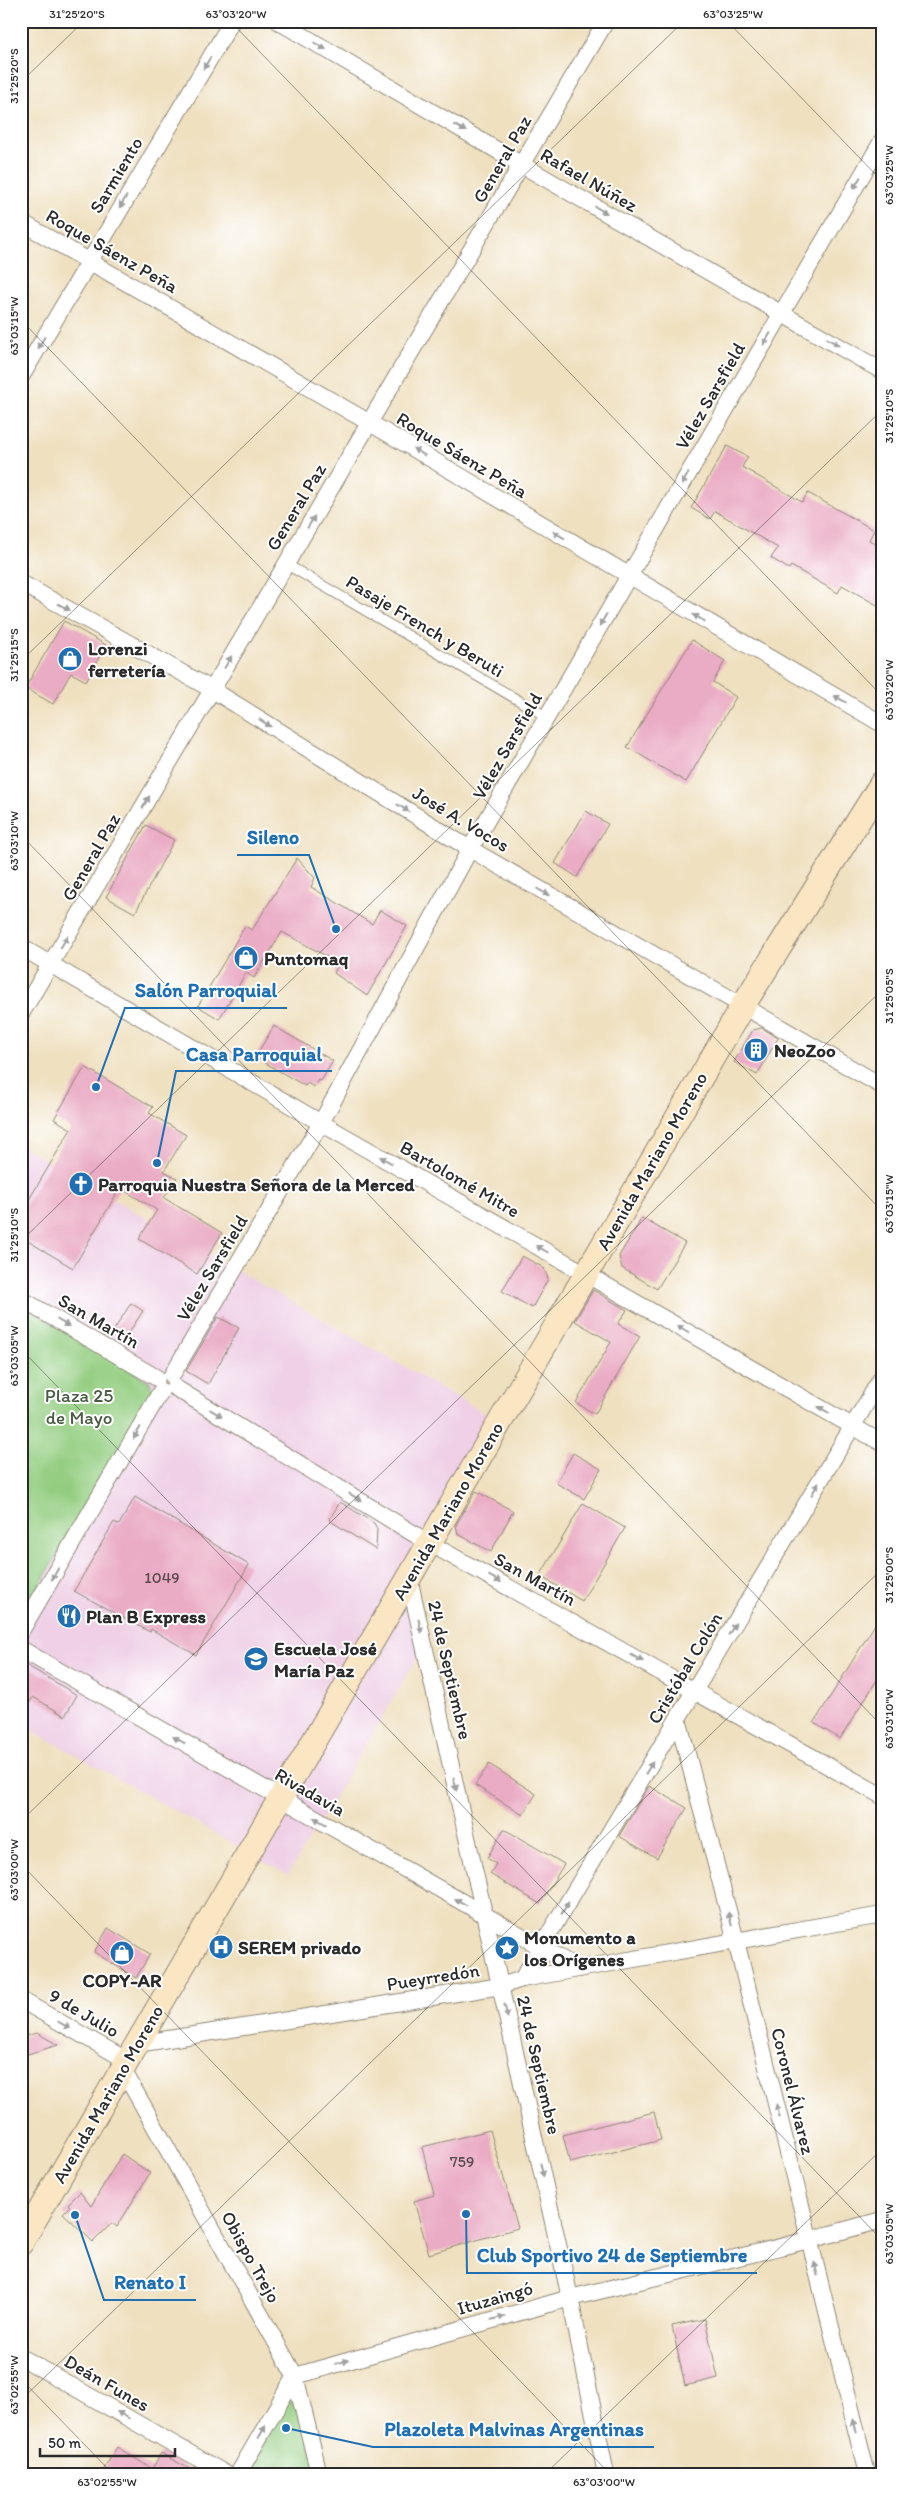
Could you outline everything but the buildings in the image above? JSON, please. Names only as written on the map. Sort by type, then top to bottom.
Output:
[{"type":"main road","name":"Avenida Mariano Moreno","points":[[21,2243],[742,1007],[882,783]]},
{"type":"street","name":"Sarmiento","points":[[21,377],[232,21]]},
{"type":"street","name":"Rafael Núñez","points":[[278,21],[522,165],[782,312],[882,371]]},
{"type":"street","name":"General Paz","points":[[21,1014],[606,21]]},
{"type":"street","name":"Vélez Sarsfield","points":[[21,1631],[321,1123],[470,849],[882,141]]},
{"type":"street","name":"Roque Sáenz Peña","points":[[21,222],[370,423],[882,724]]},
{"type":"street","name":"José A. Vocos","points":[[21,583],[211,689],[470,849],[882,1086]]},
{"type":"street","name":"Bartolomé Mitre","points":[[21,947],[321,1123],[882,1443]]},
{"type":"street","name":"San Martín","points":[[21,1299],[166,1383],[429,1543],[882,1796]]},
{"type":"street","name":"Cristóbal Colón","points":[[522,1980],[882,1377]]},
{"type":"street","name":"24 de Septiembre","points":[[409,1578],[570,2298],[606,2474]]},
{"type":"street","points":[[21,1641],[21,1648]]},
{"type":"street","name":"Rivadavia","points":[[21,1648],[580,1969]]},
{"type":"street","name":"Coronel Álvarez","points":[[678,1719],[736,1941],[867,2474]]},
{"type":"street","name":"Pueyrredón","points":[[129,2058],[501,1986],[522,1980],[882,1914]]},
{"type":"street","name":"9 de Julio","points":[[21,2000],[129,2058]]},
{"type":"street","name":"Obispo Trejo","points":[[129,2058],[295,2376],[319,2474]]},
{"type":"street","name":"Ituzaingó","points":[[295,2376],[570,2298],[809,2240],[882,2220]]},
{"type":"street","name":"Deán Funes","points":[[21,2357],[226,2474]]},
{"type":"street","points":[[238,2474],[295,2376]]},
{"type":"lane","name":"Pasaje French y Beruti","points":[[286,564],[547,717]]},
{"type":"shaded area","points":[[21,1146],[493,1418],[399,1571],[419,1655],[288,1875],[21,1724]]},
{"type":"green space","name":"Plaza 25 de Mayo","points":[[21,1304],[150,1382],[153,1391],[21,1617]]},
{"type":"green space","points":[[294,2382],[317,2474],[242,2474]]},
{"type":"place","name":"Lorenzi ferretería","points":[[70,659]]},
{"type":"place","name":"Sileno","points":[[336,929]]},
{"type":"place","name":"Puntomaq","points":[[246,958]]},
{"type":"place","name":"NeoZoo","points":[[756,1050]]},
{"type":"place","name":"Salón Parroquial","points":[[96,1087]]},
{"type":"place","name":"Casa Parroquial","points":[[157,1163]]},
{"type":"place","name":"Parroquia Nuestra Señora de la Merced","points":[[81,1184]]},
{"type":"place","name":"Plan B Express","points":[[69,1616]]},
{"type":"place","name":"Escuela José María Paz","points":[[256,1659]]},
{"type":"place","name":"SEREM privado","points":[[221,1947]]},
{"type":"place","name":"Monumento a los Orígenes","points":[[507,1948]]},
{"type":"place","name":"COPY-AR","points":[[122,1953]]},
{"type":"place","name":"Club Sportivo 24 de Septiembre","points":[[466,2214]]},
{"type":"place","name":"Renato I","points":[[75,2215]]},
{"type":"place","name":"Plazoleta Malvinas Argentinas","points":[[286,2428]]}]
